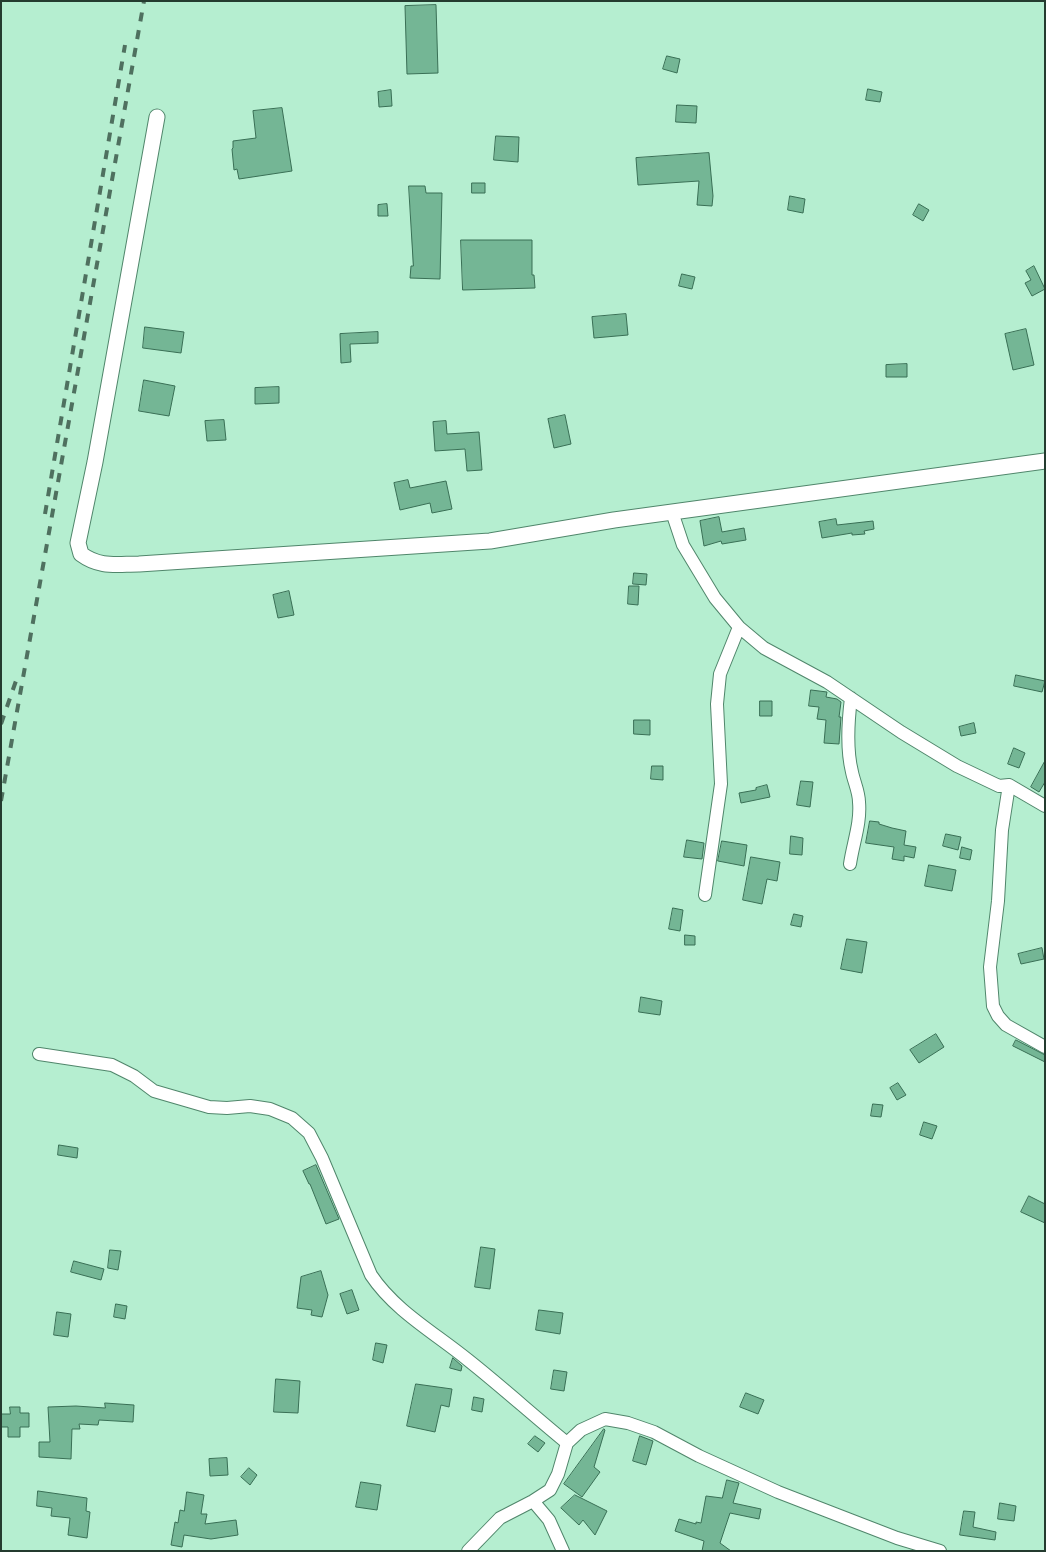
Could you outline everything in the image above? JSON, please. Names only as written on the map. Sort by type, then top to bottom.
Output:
[{"type":"street","points":[[157,117],[95,462],[78,543],[81,554],[92,562],[115,564],[385,549],[490,541],[614,520],[1044,463]]},
{"type":"street","points":[[672,512],[683,545],[715,598],[738,627],[764,648],[827,682],[901,732],[957,766],[999,786],[1009,785],[1045,806]]},
{"type":"street","points":[[705,896],[721,784],[717,704],[720,674],[738,627]]},
{"type":"street","points":[[850,864],[860,801],[852,771],[848,745],[848,721],[851,698]]},
{"type":"street","points":[[1009,785],[1002,830],[998,901],[990,967],[992,1006],[1006,1025],[1045,1047]]},
{"type":"street","points":[[39,1054],[112,1065],[134,1076],[154,1091],[209,1107],[250,1106],[270,1108],[292,1118],[309,1133],[322,1158],[371,1275],[381,1290],[469,1360],[567,1444]]},
{"type":"street","points":[[468,1551],[500,1518],[550,1490],[558,1474],[567,1444],[581,1430],[605,1419],[628,1422],[654,1432],[699,1456],[778,1492],[898,1538],[940,1551]]},
{"type":"street","points":[[533,1501],[549,1520],[563,1551]]},
{"type":"building","points":[[436,5],[438,73],[407,74],[405,6]]},
{"type":"building","points":[[667,56],[680,59],[677,73],[663,69]]},
{"type":"building","points":[[868,89],[882,92],[880,102],[866,100]]},
{"type":"building","points":[[391,90],[392,106],[379,107],[378,92]]},
{"type":"building","points":[[677,105],[697,106],[696,123],[676,122]]},
{"type":"building","points":[[282,108],[292,171],[239,179],[237,169],[234,170],[233,141],[256,138],[253,111]]},
{"type":"building","points":[[496,136],[519,137],[518,162],[494,160]]},
{"type":"building","points":[[709,153],[713,196],[712,206],[697,205],[699,181],[638,185],[636,158]]},
{"type":"building","points":[[472,183],[485,183],[485,193],[472,193]]},
{"type":"building","points":[[409,186],[425,186],[426,193],[442,193],[440,279],[410,278],[411,266],[413,266]]},
{"type":"building","points":[[790,196],[805,199],[803,213],[788,210]]},
{"type":"building","points":[[387,204],[388,216],[378,216],[378,205]]},
{"type":"building","points":[[919,204],[929,210],[923,221],[913,215]]},
{"type":"building","points":[[461,240],[532,240],[532,275],[534,275],[535,288],[463,290]]},
{"type":"building","points":[[1034,266],[1045,289],[1032,296],[1025,283],[1031,280],[1026,271]]},
{"type":"building","points":[[682,274],[695,277],[692,289],[679,286]]},
{"type":"building","points":[[626,314],[628,335],[594,338],[592,317]]},
{"type":"building","points":[[145,327],[184,332],[181,353],[143,348]]},
{"type":"building","points":[[1026,329],[1034,365],[1013,370],[1005,334]]},
{"type":"building","points":[[378,332],[378,343],[350,344],[351,362],[341,363],[340,334]]},
{"type":"building","points":[[907,364],[907,377],[886,377],[886,365]]},
{"type":"building","points":[[144,380],[175,386],[169,416],[139,411]]},
{"type":"building","points":[[279,387],[279,403],[255,404],[255,388]]},
{"type":"building","points":[[565,415],[571,444],[554,448],[548,419]]},
{"type":"building","points":[[224,420],[226,440],[207,441],[205,421]]},
{"type":"building","points":[[446,421],[447,434],[479,432],[482,470],[467,471],[465,449],[435,451],[433,422]]},
{"type":"building","points":[[408,480],[410,488],[446,481],[452,509],[432,513],[430,503],[400,510],[394,483]]},
{"type":"building","points":[[719,517],[722,532],[744,528],[746,540],[722,544],[721,541],[704,546],[700,521]]},
{"type":"building","points":[[836,519],[837,525],[873,521],[874,529],[864,531],[865,534],[852,535],[852,533],[822,538],[819,522]]},
{"type":"building","points":[[634,573],[647,574],[646,585],[633,584]]},
{"type":"building","points":[[629,586],[639,586],[638,605],[628,604]]},
{"type":"building","points":[[289,591],[294,615],[278,618],[273,595]]},
{"type":"building","points":[[1016,675],[1045,681],[1042,692],[1014,686]]},
{"type":"building","points":[[811,690],[827,692],[826,697],[837,699],[841,702],[839,744],[824,743],[826,720],[817,719],[819,707],[809,706]]},
{"type":"building","points":[[760,701],[772,701],[772,716],[760,716]]},
{"type":"building","points":[[634,720],[650,720],[650,735],[634,734]]},
{"type":"building","points":[[974,723],[976,733],[961,736],[959,727]]},
{"type":"building","points":[[1014,748],[1025,753],[1019,768],[1008,764]]},
{"type":"building","points":[[1045,761],[1045,782],[1039,792],[1031,787]]},
{"type":"building","points":[[652,766],[663,766],[663,780],[651,779]]},
{"type":"building","points":[[801,781],[813,782],[810,807],[797,805]]},
{"type":"building","points":[[767,785],[770,797],[741,803],[739,793],[756,790],[756,788]]},
{"type":"building","points":[[870,821],[906,831],[904,845],[916,847],[914,858],[904,856],[904,861],[892,859],[894,847],[866,843]]},
{"type":"building","points":[[946,834],[961,837],[958,850],[943,846]]},
{"type":"building","points":[[791,836],[803,838],[802,855],[790,854]]},
{"type":"building","points":[[687,840],[704,843],[702,859],[684,857]]},
{"type":"building","points":[[722,841],[747,845],[744,866],[718,861]]},
{"type":"building","points":[[962,847],[972,850],[970,860],[960,858]]},
{"type":"building","points":[[751,857],[780,862],[777,881],[767,879],[762,904],[743,900]]},
{"type":"building","points":[[929,865],[956,870],[952,891],[925,886]]},
{"type":"building","points":[[673,908],[683,910],[680,931],[669,929]]},
{"type":"building","points":[[794,914],[803,916],[801,927],[791,925]]},
{"type":"building","points":[[685,935],[695,936],[695,945],[685,945]]},
{"type":"building","points":[[847,939],[867,942],[862,973],[841,969]]},
{"type":"building","points":[[1042,948],[1044,959],[1021,964],[1018,954]]},
{"type":"building","points":[[641,997],[662,1001],[660,1015],[639,1012]]},
{"type":"building","points":[[936,1034],[944,1047],[919,1063],[910,1050]]},
{"type":"building","points":[[1016,1040],[1045,1055],[1045,1062],[1013,1046]]},
{"type":"building","points":[[898,1083],[906,1095],[897,1100],[890,1088]]},
{"type":"building","points":[[873,1104],[883,1105],[881,1117],[871,1116]]},
{"type":"building","points":[[924,1122],[937,1126],[932,1139],[920,1135]]},
{"type":"building","points":[[59,1145],[78,1148],[77,1158],[58,1155]]},
{"type":"building","points":[[316,1165],[339,1219],[326,1224],[303,1171]]},
{"type":"building","points":[[1029,1196],[1045,1204],[1045,1223],[1021,1212]]},
{"type":"building","points":[[481,1247],[495,1249],[490,1289],[475,1287]]},
{"type":"building","points":[[110,1250],[121,1251],[118,1270],[108,1268]]},
{"type":"building","points":[[74,1261],[104,1269],[101,1280],[71,1272]]},
{"type":"building","points":[[321,1271],[328,1295],[322,1317],[311,1315],[312,1310],[297,1308],[301,1277]]},
{"type":"building","points":[[352,1290],[359,1310],[347,1314],[340,1294]]},
{"type":"building","points":[[116,1304],[127,1306],[125,1319],[114,1317]]},
{"type":"building","points":[[539,1310],[563,1313],[560,1334],[536,1330]]},
{"type":"building","points":[[57,1312],[71,1314],[68,1337],[54,1335]]},
{"type":"building","points":[[376,1343],[387,1345],[383,1363],[373,1360]]},
{"type":"building","points":[[453,1358],[462,1366],[461,1371],[450,1368]]},
{"type":"building","points":[[554,1370],[567,1372],[564,1391],[551,1389]]},
{"type":"building","points":[[276,1379],[300,1381],[298,1413],[274,1412]]},
{"type":"building","points":[[416,1384],[452,1389],[449,1407],[441,1405],[435,1432],[407,1426]]},
{"type":"building","points":[[746,1393],[764,1400],[758,1414],[740,1407]]},
{"type":"building","points":[[474,1397],[484,1399],[482,1412],[472,1410]]},
{"type":"building","points":[[105,1403],[134,1405],[133,1422],[99,1420],[98,1425],[79,1424],[80,1429],[72,1429],[71,1459],[39,1457],[39,1442],[50,1442],[48,1407],[105,1408]]},
{"type":"building","points":[[10,1407],[20,1407],[20,1413],[29,1413],[29,1427],[20,1427],[20,1437],[8,1437],[8,1427],[1,1427],[1,1414],[10,1414]]},
{"type":"building","points":[[604,1429],[594,1467],[600,1472],[582,1497],[564,1484]]},
{"type":"building","points":[[535,1436],[545,1443],[538,1452],[528,1444]]},
{"type":"building","points":[[640,1436],[653,1441],[646,1465],[633,1461]]},
{"type":"building","points":[[227,1458],[228,1475],[210,1476],[209,1459]]},
{"type":"building","points":[[249,1468],[257,1475],[250,1485],[241,1477]]},
{"type":"building","points":[[727,1480],[739,1483],[733,1503],[761,1509],[759,1519],[730,1513],[720,1543],[731,1551],[702,1551],[704,1541],[675,1531],[679,1519],[696,1524],[696,1522],[701,1523],[706,1496],[722,1498]]},
{"type":"building","points":[[361,1482],[381,1485],[377,1510],[356,1507]]},
{"type":"building","points":[[38,1491],[87,1498],[86,1511],[90,1512],[87,1538],[68,1535],[70,1518],[51,1516],[52,1508],[37,1506]]},
{"type":"building","points":[[187,1492],[204,1495],[201,1514],[207,1514],[205,1524],[236,1520],[238,1535],[211,1539],[184,1535],[182,1547],[171,1545],[175,1522],[178,1523],[180,1510],[184,1511]]},
{"type":"building","points":[[575,1495],[607,1511],[595,1535],[583,1520],[579,1525],[561,1508]]},
{"type":"building","points":[[1000,1503],[1016,1506],[1014,1521],[998,1519]]},
{"type":"building","points":[[964,1511],[975,1512],[973,1527],[996,1532],[995,1540],[960,1535]]},
{"type":"railway","points":[[1,801],[144,1]]},
{"type":"railway","points":[[45,514],[125,45]]},
{"type":"railway","points":[[1,724],[18,675]]}]
